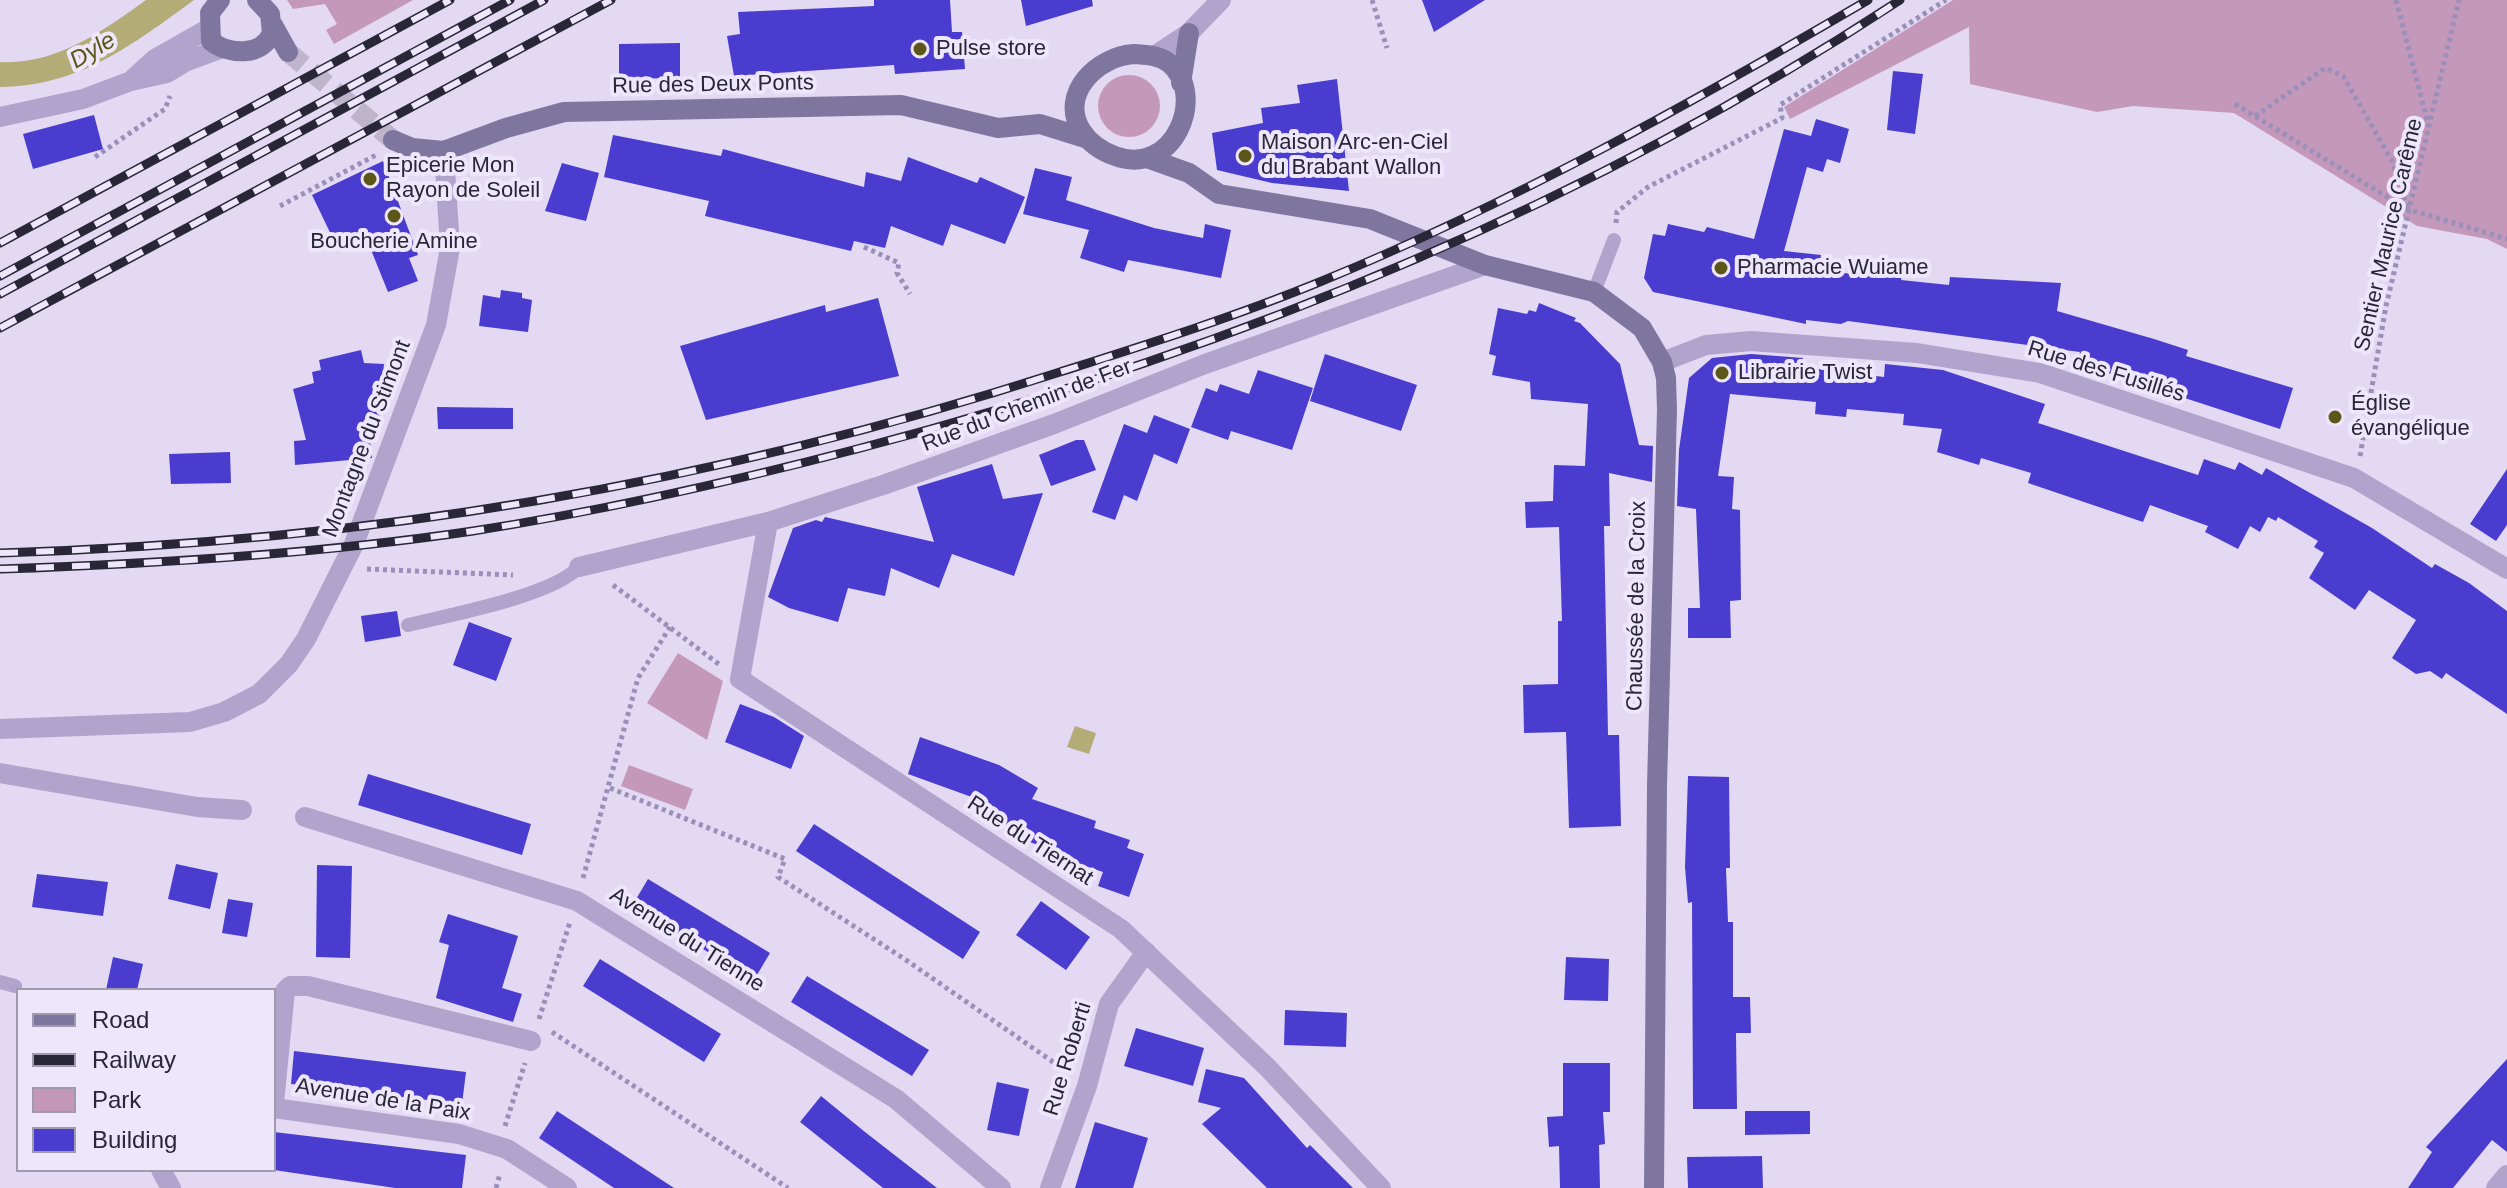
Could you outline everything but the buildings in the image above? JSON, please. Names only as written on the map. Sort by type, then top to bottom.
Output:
[{"type":"main road","points":[[210,11],[211,41],[220,49],[238,51],[258,48],[288,52],[270,14],[257,0]]},
{"type":"main road","points":[[258,48],[270,39],[273,25]]},
{"type":"main road","points":[[1147,158],[1167,149],[1178,134],[1184,106],[1181,83],[1189,33]]},
{"type":"main road","points":[[1040,124],[1077,96],[1089,74],[1104,61],[1123,54],[1154,56],[1171,64],[1181,83]]},
{"type":"main road","points":[[1077,96],[1078,122],[1088,139]]},
{"type":"main road","name":"Rue des Deux Ponts","points":[[444,151],[506,128],[564,112],[901,105],[998,128],[1040,124],[1088,139],[1119,158],[1147,158],[1189,173],[1219,194],[1240,200],[1370,219]]},
{"type":"main road","points":[[1178,134],[1189,173]]},
{"type":"main road","points":[[395,142],[444,151]]},
{"type":"main road","name":"Chaussée de la Croix","points":[[1370,219],[1485,265],[1594,292],[1642,328],[1662,362],[1667,410],[1657,785],[1654,1188]]},
{"type":"street","points":[[1154,56],[1189,33],[1221,0]]},
{"type":"street","points":[[131,81],[210,11]]},
{"type":"street","points":[[0,117],[83,99],[131,81],[167,73],[185,62],[220,49]]},
{"type":"street","name":"Montagne du Stimont","points":[[0,729],[156,726],[190,722],[224,712],[259,694],[289,664],[306,639],[354,544],[436,325],[450,248],[444,151]]},
{"type":"street","name":"Rue du Chemin de Fer","points":[[582,566],[768,522],[1054,424],[1205,364],[1485,265]]},
{"type":"street","name":"Rue des Fusillés","points":[[1662,362],[1706,345],[1751,341],[1917,353],[2040,373],[2354,478],[2507,569]]},
{"type":"street","points":[[740,679],[768,522]]},
{"type":"street","name":"Rue du Tiernat","points":[[740,679],[1121,929],[1267,1067],[1381,1188]]},
{"type":"street","points":[[0,773],[197,807],[242,810]]},
{"type":"street","name":"Avenue du Tienne","points":[[305,817],[533,884],[577,901],[896,1099],[1001,1188]]},
{"type":"street","name":"Rue Roberti","points":[[1050,1188],[1087,1086],[1109,1004],[1146,952]]},
{"type":"street","points":[[276,1084],[285,991],[290,986],[308,986],[531,1041]]},
{"type":"street","name":"Avenue de la Paix","points":[[276,1105],[459,1134],[507,1149],[567,1188]]},
{"type":"street","points":[[2496,1188],[2507,1175]]},
{"type":"lane","points":[[1594,292],[1614,240]]},
{"type":"lane","points":[[408,625],[485,606],[568,578],[582,566]]},
{"type":"path","points":[[1372,0],[1387,48]]},
{"type":"path","points":[[1614,240],[1617,212],[1648,187],[1782,118],[1780,105],[1946,0]]},
{"type":"path","points":[[2396,0],[2429,128]]},
{"type":"path","name":"Sentier Maurice Carême","points":[[2354,478],[2407,209],[2459,0]]},
{"type":"path","points":[[95,157],[165,109],[185,62]]},
{"type":"path","points":[[2255,116],[2325,68],[2343,76],[2392,161],[2407,209]]},
{"type":"path","points":[[2235,104],[2407,209],[2507,239]]},
{"type":"path","points":[[280,206],[395,142]]},
{"type":"path","points":[[864,247],[899,263],[897,273],[910,294]]},
{"type":"path","points":[[582,566],[740,679]]},
{"type":"path","points":[[338,572],[358,569],[492,576],[520,574]]},
{"type":"path","points":[[610,788],[785,859],[778,877],[906,960],[1087,1086]]},
{"type":"path","points":[[551,1031],[788,1188]]},
{"type":"green space","points":[[287,0],[413,0],[334,44],[326,30],[337,24],[325,4],[293,9]]},
{"type":"green space","points":[[1953,0],[2507,0],[2507,249],[2487,239],[2417,226],[2234,113],[2133,106],[2097,112],[1970,84],[1969,27],[1790,119],[1784,107]]},
{"type":"green space","points":[[1129,75],[1151,84],[1160,106],[1151,128],[1129,137],[1107,128],[1098,106],[1107,84]]},
{"type":"green space","points":[[678,653],[723,681],[707,740],[647,703]]},
{"type":"green space","points":[[629,765],[693,789],[685,810],[621,786]]},
{"type":"water","name":"Dyle","points":[[146,0],[194,0],[126,47],[80,71],[29,85],[0,87],[0,62],[40,58],[78,44]]},
{"type":"water","points":[[1075,726],[1096,733],[1089,754],[1067,747]]},
{"type":"tunnel","points":[[288,52],[393,140]]},
{"type":"railway","points":[[0,243],[450,0]]},
{"type":"railway","points":[[0,276],[510,0]]},
{"type":"railway","points":[[0,294],[544,0]]},
{"type":"railway","points":[[0,328],[611,0]]},
{"type":"railway","points":[[0,553],[137,547],[405,521],[536,501],[667,476],[929,412],[1225,318],[1393,251],[1600,150],[1868,0]]},
{"type":"railway","points":[[0,569],[237,557],[473,531],[714,484],[994,411],[1130,368],[1265,320],[1397,267],[1527,209],[1655,145],[1779,75],[1900,0]]},
{"type":"place","name":"Pulse store","points":[[920,49]]},
{"type":"place","name":"Maison Arc-en-Ciel du Brabant Wallon","points":[[1245,156]]},
{"type":"place","name":"Epicerie Mon Rayon de Soleil","points":[[370,179]]},
{"type":"place","name":"Boucherie Amine","points":[[394,216]]},
{"type":"place","name":"Pharmacie Wuiame","points":[[1721,268]]},
{"type":"place","name":"Librairie Twist","points":[[1722,373]]},
{"type":"place","name":"Église évangélique","points":[[2335,417]]}]
